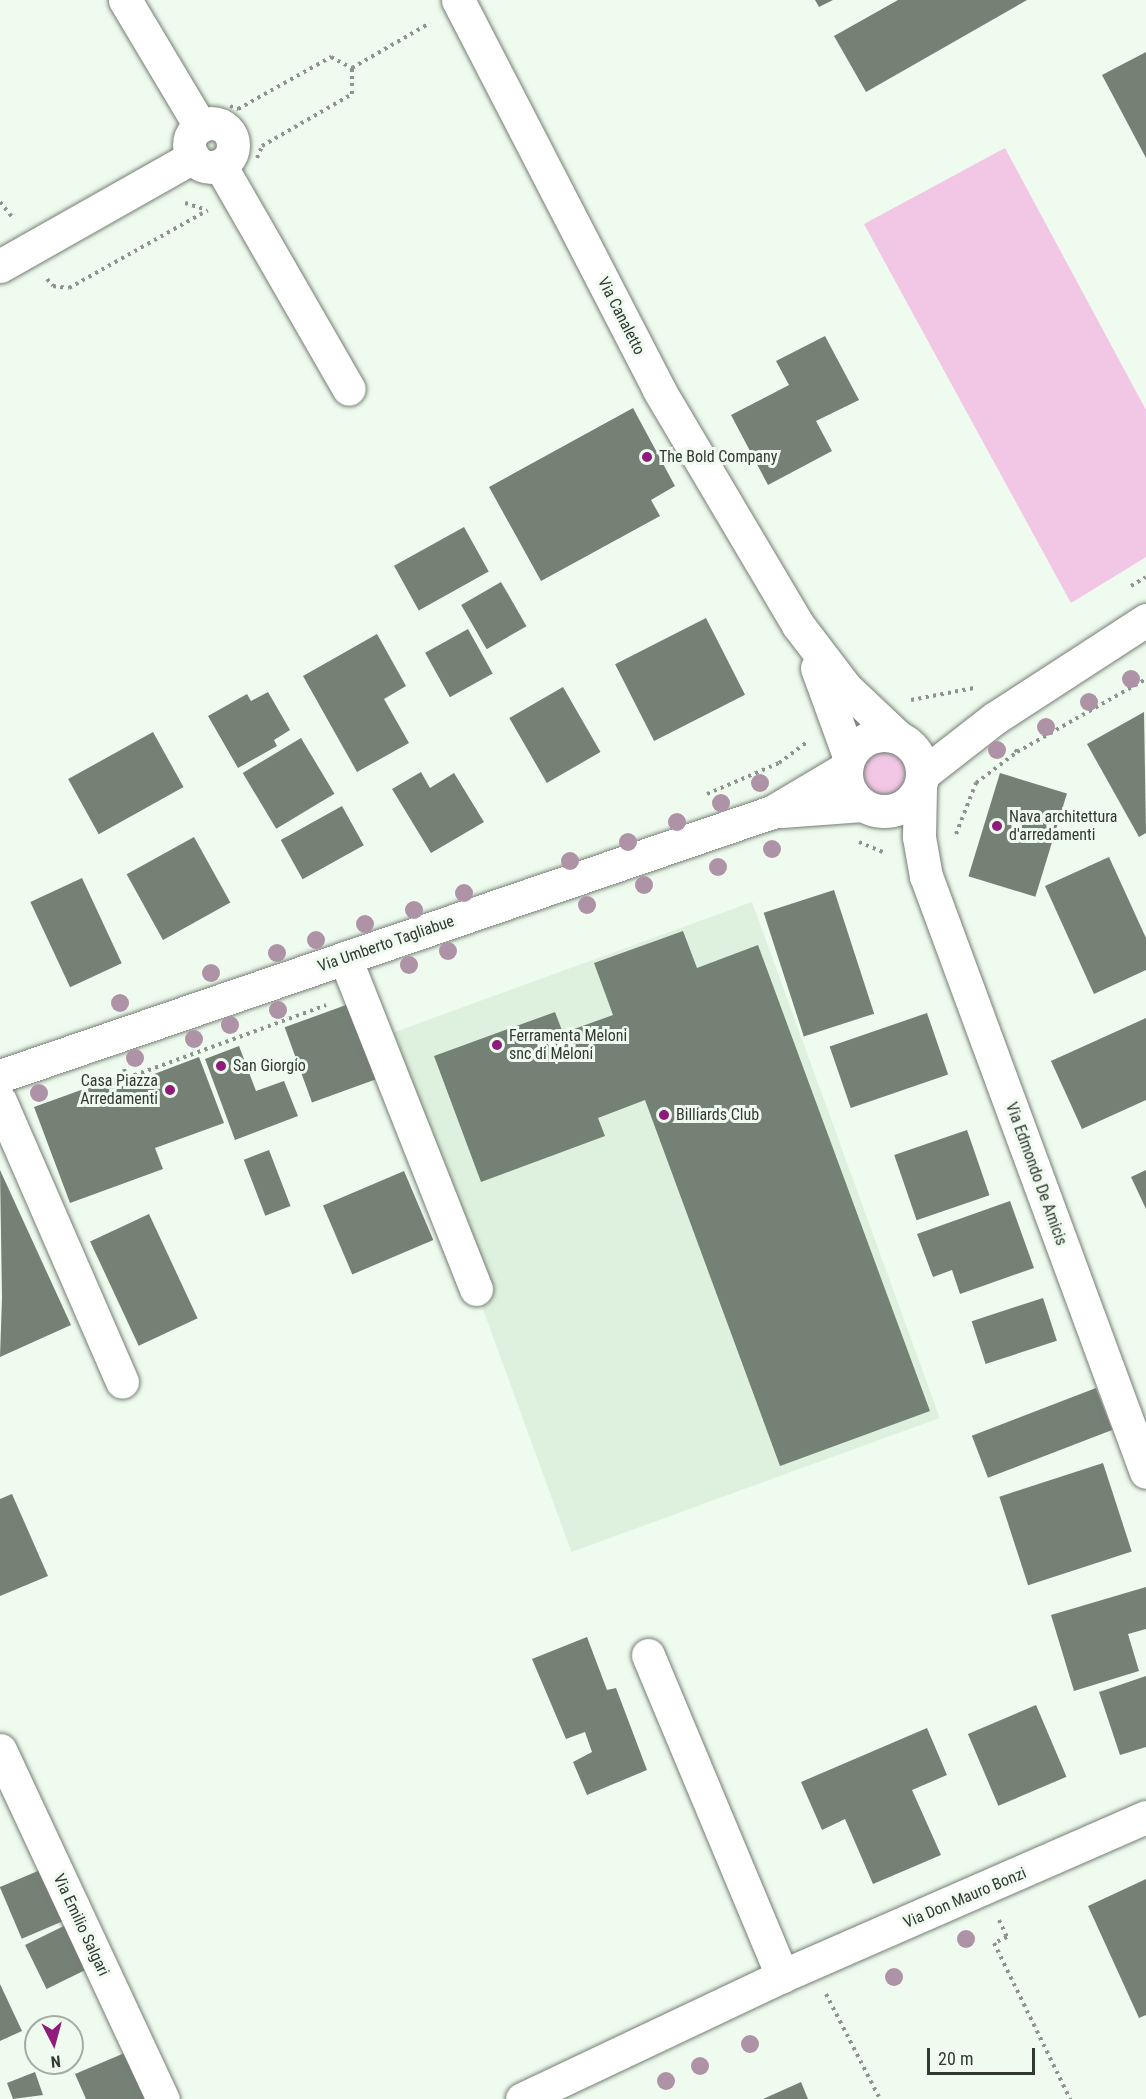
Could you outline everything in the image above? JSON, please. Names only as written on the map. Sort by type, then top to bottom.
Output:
[{"type":"street","points":[[125,0],[204,150],[236,194],[349,389]]},
{"type":"street","name":"Via Canaletto","points":[[459,2],[659,390],[798,625],[846,688],[904,740]]},
{"type":"street","points":[[0,266],[204,150]]},
{"type":"street","points":[[1146,620],[1000,715],[922,781],[911,802],[870,808],[849,789],[848,762],[870,737],[904,740],[1000,715],[1146,644]]},
{"type":"street","name":"Via Canaletto","points":[[798,625],[848,762]]},
{"type":"street","points":[[904,740],[922,781]]},
{"type":"street","name":"Via Umberto Tagliabue","points":[[0,1076],[772,812],[848,762]]},
{"type":"street","name":"Via Edmondo De Amicis","points":[[922,781],[918,828],[926,876],[1146,1472]]},
{"type":"street","name":"Via Umberto Tagliabue","points":[[772,812],[870,808]]},
{"type":"street","name":"Via Edmondo De Amicis","points":[[870,808],[926,876]]},
{"type":"street","points":[[345,958],[476,1289]]},
{"type":"street","points":[[0,1101],[122,1382]]},
{"type":"street","points":[[648,1655],[796,1970]]},
{"type":"street","name":"Via Emilio Salgari","points":[[0,1750],[163,2099]]},
{"type":"street","name":"Via Don Mauro Bonzi","points":[[522,2099],[796,1970],[985,1891],[1146,1817]]},
{"type":"path","points":[[236,194],[249,184],[262,146],[352,94],[352,68],[459,2]]},
{"type":"path","points":[[954,842],[976,783],[1017,752],[1146,679]]},
{"type":"path","points":[[901,697],[942,698],[977,687]]},
{"type":"path","points":[[1000,715],[1017,752]]},
{"type":"path","points":[[699,797],[786,758],[815,732]]},
{"type":"path","points":[[849,842],[891,858]]},
{"type":"path","points":[[985,1891],[1006,1937],[994,1943],[1070,2099]]},
{"type":"path","points":[[796,1970],[880,2099]]},
{"type":"shaded area","points":[[1005,148],[1146,410],[1146,557],[1071,603],[864,224]]},
{"type":"shaded area","points":[[879,748],[889,748],[902,755],[909,768],[909,778],[902,791],[889,798],[879,798],[870,794],[863,787],[859,778],[859,768],[863,759],[870,752]]},
{"type":"shaded area","points":[[752,902],[940,1418],[571,1552],[384,1036]]},
{"type":"building","points":[[815,0],[833,0],[819,7]]},
{"type":"building","points":[[898,0],[1027,0],[866,92],[834,36]]},
{"type":"building","points":[[1146,52],[1146,158],[1102,75]]},
{"type":"building","points":[[825,336],[859,400],[816,421],[832,451],[768,485],[731,415],[789,385],[776,361]]},
{"type":"building","points":[[633,408],[675,486],[651,500],[660,516],[541,581],[489,487]]},
{"type":"building","points":[[464,527],[489,572],[419,610],[394,566]]},
{"type":"building","points":[[501,582],[526,626],[487,649],[461,605]]},
{"type":"building","points":[[706,618],[745,695],[654,741],[615,664]]},
{"type":"building","points":[[468,629],[493,674],[450,697],[425,653]]},
{"type":"building","points":[[377,634],[406,686],[384,699],[409,743],[357,772],[303,676]]},
{"type":"building","points":[[563,687],[600,752],[547,783],[509,718]]},
{"type":"building","points":[[268,692],[290,730],[274,740],[277,746],[238,768],[208,716],[247,694],[251,701]]},
{"type":"building","points":[[1144,712],[1146,833],[1139,837],[1087,744]]},
{"type":"building","points":[[153,732],[184,787],[99,834],[68,779]]},
{"type":"building","points":[[301,738],[334,794],[276,829],[243,773]]},
{"type":"building","points":[[421,772],[430,788],[454,773],[484,822],[431,853],[392,789]]},
{"type":"building","points":[[1000,773],[1067,793],[1035,897],[968,876]]},
{"type":"building","points":[[342,806],[364,845],[303,879],[281,840]]},
{"type":"building","points":[[194,837],[230,903],[163,940],[127,874]]},
{"type":"building","points":[[1109,857],[1146,938],[1146,970],[1094,994],[1045,886]]},
{"type":"building","points":[[82,878],[122,963],[70,987],[30,902]]},
{"type":"building","points":[[834,890],[874,1014],[804,1037],[764,913]]},
{"type":"building","points":[[683,931],[697,968],[758,945],[930,1411],[780,1466],[645,1100],[598,1118],[605,1136],[481,1182],[434,1056],[555,1012],[563,1033],[613,1015],[594,963]]},
{"type":"building","points":[[357,1001],[384,1076],[312,1103],[285,1027]]},
{"type":"building","points":[[927,1013],[948,1074],[851,1108],[830,1047]]},
{"type":"building","points":[[1146,1018],[1146,1100],[1082,1129],[1051,1061]]},
{"type":"building","points":[[239,1046],[256,1091],[284,1081],[298,1116],[235,1140],[205,1059]]},
{"type":"building","points":[[199,1057],[224,1123],[155,1148],[163,1169],[70,1203],[34,1107],[117,1077],[120,1087]]},
{"type":"building","points":[[967,1130],[989,1195],[917,1220],[894,1155]]},
{"type":"building","points":[[269,1150],[291,1206],[265,1216],[244,1160]]},
{"type":"building","points":[[0,1170],[71,1325],[0,1357],[2,1298]]},
{"type":"building","points":[[1146,1170],[1146,1209],[1131,1177]]},
{"type":"building","points":[[404,1171],[433,1240],[352,1274],[323,1205]]},
{"type":"building","points":[[1010,1201],[1034,1268],[960,1294],[952,1270],[933,1277],[917,1234]]},
{"type":"building","points":[[149,1214],[198,1318],[139,1346],[90,1241]]},
{"type":"building","points":[[1043,1298],[1057,1341],[986,1364],[972,1321]]},
{"type":"building","points":[[1096,1388],[1112,1430],[988,1478],[972,1436]]},
{"type":"building","points":[[1103,1463],[1132,1551],[1028,1585],[999,1497]]},
{"type":"building","points":[[12,1494],[48,1576],[0,1596],[0,1499]]},
{"type":"building","points":[[1146,1587],[1146,1629],[1128,1634],[1139,1671],[1074,1691],[1051,1615]]},
{"type":"building","points":[[587,1637],[607,1690],[616,1688],[647,1770],[587,1795],[573,1762],[592,1752],[585,1732],[566,1739],[532,1659]]},
{"type":"building","points":[[1146,1676],[1146,1747],[1120,1755],[1099,1692]]},
{"type":"building","points":[[1036,1705],[1066,1777],[998,1806],[968,1734]]},
{"type":"building","points":[[927,1728],[947,1775],[912,1790],[941,1855],[873,1884],[845,1819],[822,1830],[801,1782]]},
{"type":"building","points":[[45,1868],[67,1920],[22,1939],[0,1887]]},
{"type":"building","points":[[1146,1879],[1146,2015],[1139,2018],[1088,1906]]},
{"type":"building","points":[[70,1923],[91,1967],[47,1989],[25,1945]]},
{"type":"building","points":[[0,1984],[22,2031],[0,2041]]},
{"type":"building","points":[[134,2049],[156,2099],[86,2099],[75,2075],[84,2075],[84,2070]]},
{"type":"building","points":[[27,2075],[36,2075],[43,2095],[13,2099],[7,2083]]},
{"type":"building","points":[[801,2082],[808,2099],[763,2099]]},
{"type":"place","name":"The Bold Company","points":[[647,457]]},
{"type":"place","name":"Nava architettura d'arredamenti","points":[[997,826]]},
{"type":"place","name":"Ferramenta Meloni snc di Meloni","points":[[497,1045]]},
{"type":"place","name":"San Giorgio","points":[[221,1066]]},
{"type":"place","name":"Casa Piazza Arredamenti","points":[[170,1090]]},
{"type":"place","name":"Billiards Club","points":[[664,1115]]}]
